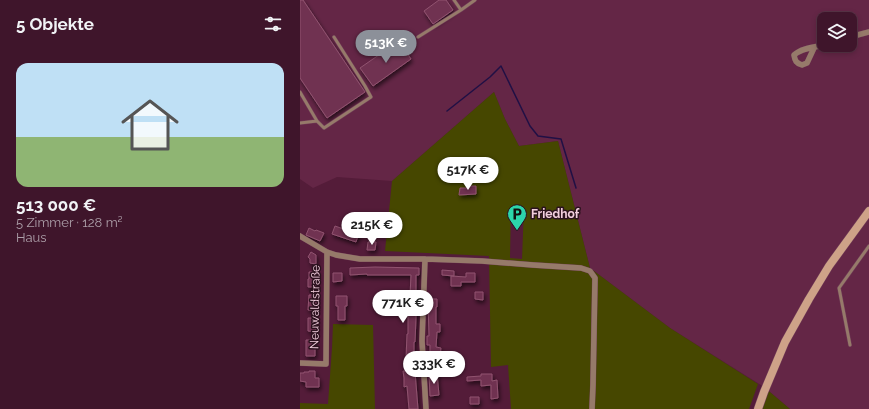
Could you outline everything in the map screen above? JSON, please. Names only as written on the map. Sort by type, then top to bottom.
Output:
[{"type":"main road","points":[[758,409],[784,342],[829,266],[869,211]]},
{"type":"street","points":[[857,35],[869,32]]},
{"type":"street","points":[[814,48],[807,63],[802,65],[797,63],[794,52],[817,47]]},
{"type":"street","points":[[300,236],[327,252],[360,259],[482,261],[533,266],[581,268],[590,271],[595,278],[592,409]]},
{"type":"street","name":"Neuwaldstraße","points":[[300,363],[326,364],[327,252]]},
{"type":"street","points":[[425,260],[422,341],[426,409]]},
{"type":"lane","points":[[454,0],[461,10]]},
{"type":"lane","points":[[418,37],[475,0]]},
{"type":"lane","points":[[300,92],[317,121],[324,128],[371,98],[334,37]]},
{"type":"lane","points":[[300,123],[317,121]]},
{"type":"lane","points":[[850,345],[839,288],[869,246]]},
{"type":"shaded area","points":[[300,0],[869,0],[869,409],[790,409],[764,387],[670,328],[590,268],[558,141],[519,146],[505,119],[494,92],[392,181],[337,177],[313,188],[300,179]]},
{"type":"shaded area","points":[[494,92],[505,119],[519,146],[558,141],[590,268],[670,328],[758,384],[749,409],[511,409],[508,365],[491,367],[489,256],[385,251],[392,181]],"holes":[[[511,206],[524,207],[522,259],[510,258]]]},
{"type":"shaded area","points":[[333,324],[373,325],[375,409],[300,409],[300,403],[328,404]]},
{"type":"shaded area","points":[[764,387],[790,409],[759,409]]},
{"type":"building","points":[[300,0],[303,0],[365,92],[327,118],[300,78]]},
{"type":"building","points":[[439,0],[446,0],[453,10],[433,24],[424,11]]},
{"type":"building","points":[[399,41],[411,59],[373,86],[360,68]]},
{"type":"building","points":[[467,186],[476,186],[476,194],[459,195],[460,188],[467,188]]},
{"type":"building","points":[[335,226],[359,233],[356,242],[332,234]]},
{"type":"building","points":[[309,228],[324,233],[320,241],[306,235]]},
{"type":"building","points":[[368,242],[376,242],[375,250],[367,250]]},
{"type":"building","points":[[311,252],[316,255],[316,264],[310,263],[310,259],[308,257]]},
{"type":"building","points":[[350,268],[419,268],[419,275],[416,275],[416,318],[414,342],[418,409],[409,409],[407,386],[404,387],[403,371],[406,371],[405,359],[408,334],[407,296],[410,296],[411,275],[350,275]]},
{"type":"building","points":[[442,270],[454,271],[454,276],[442,275]]},
{"type":"building","points":[[309,272],[317,272],[316,287],[308,287]]},
{"type":"building","points":[[333,273],[342,273],[342,281],[333,282]]},
{"type":"building","points":[[466,273],[475,273],[475,282],[461,282],[461,286],[451,286],[451,276],[466,277]]},
{"type":"building","points":[[475,292],[483,292],[483,300],[475,299]]},
{"type":"building","points":[[309,295],[316,295],[316,310],[308,310]]},
{"type":"building","points":[[336,296],[347,296],[345,320],[338,320]]},
{"type":"building","points":[[379,298],[394,299],[393,307],[378,307]]},
{"type":"building","points":[[428,299],[437,299],[436,324],[440,324],[440,332],[437,332],[436,347],[441,348],[440,356],[430,356],[430,345],[427,345],[427,336],[429,336]]},
{"type":"building","points":[[308,318],[316,318],[316,332],[308,331]]},
{"type":"building","points":[[306,340],[315,340],[315,356],[306,356]]},
{"type":"building","points":[[315,371],[315,378],[319,378],[319,387],[306,387],[306,382],[300,381],[300,373]]},
{"type":"building","points":[[437,373],[439,395],[430,396],[429,374]]},
{"type":"building","points":[[481,374],[492,374],[492,381],[497,380],[498,398],[491,399],[491,385],[481,386],[481,380],[467,381],[467,377],[481,376]]},
{"type":"building","points":[[470,397],[479,397],[479,404],[470,404]]},
{"type":"waterway","points":[[447,111],[490,77],[501,66],[530,126],[538,136],[561,139],[576,188]]},
{"type":"place","name":"Friedhof","points":[[517,231]]}]
